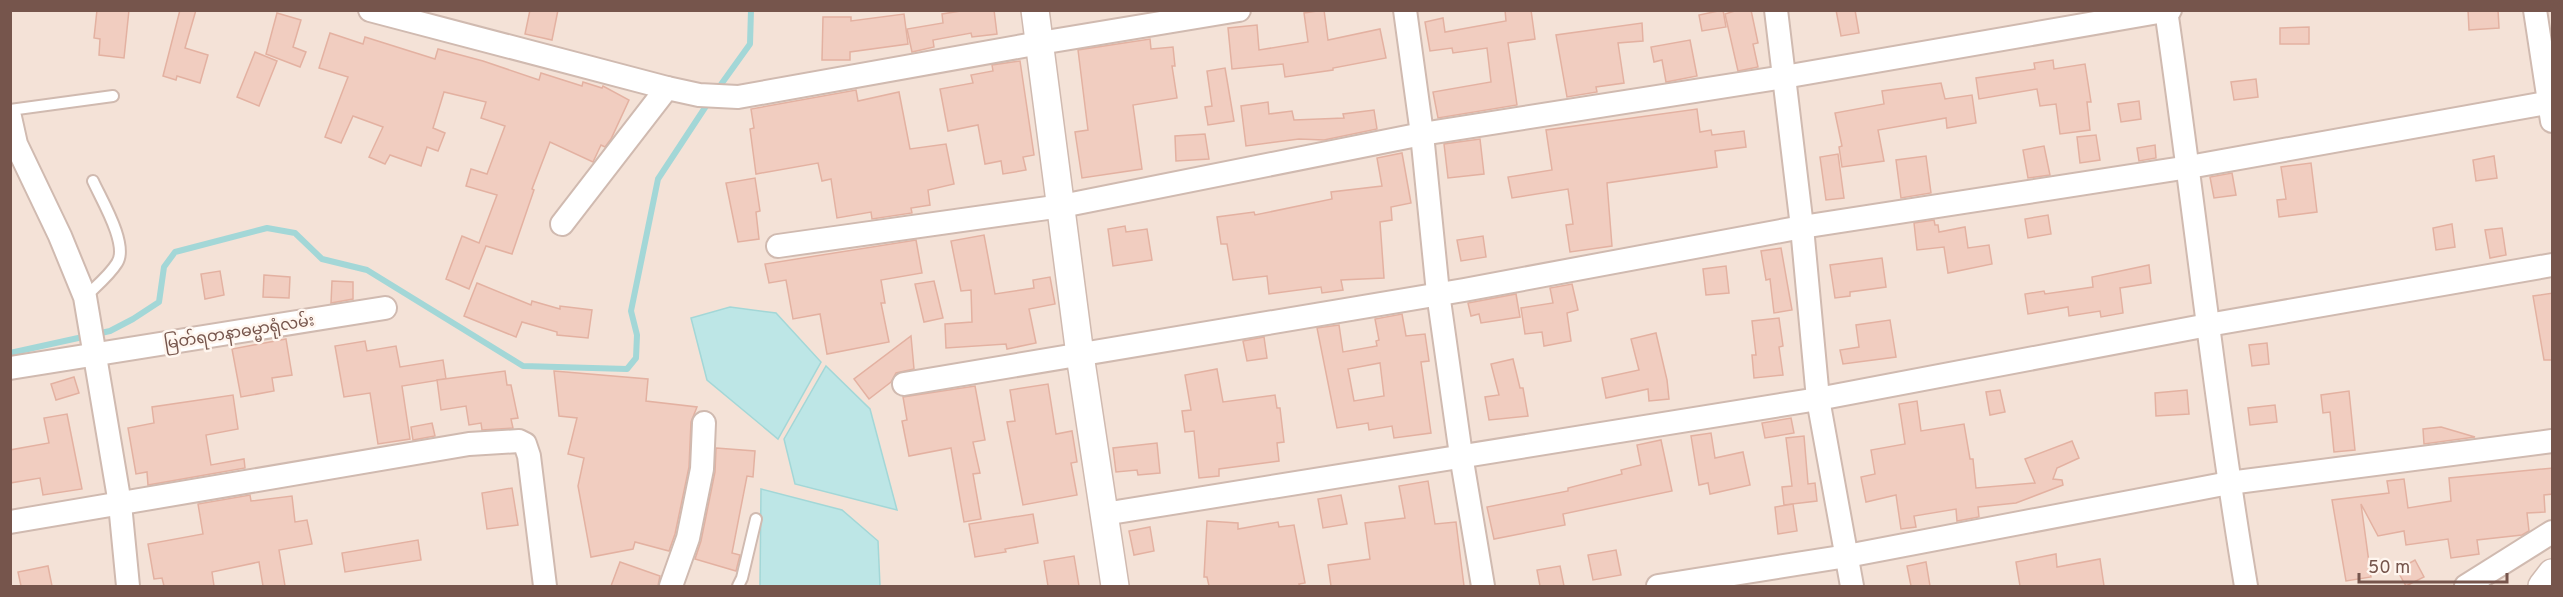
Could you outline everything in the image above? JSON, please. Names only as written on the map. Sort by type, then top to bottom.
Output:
[{"type":"street","points":[[370,10],[667,88],[699,95],[738,97],[1239,10]]},
{"type":"street","points":[[1035,10],[1080,355],[1115,586]]},
{"type":"street","points":[[1405,10],[1422,134],[1438,293],[1461,455],[1483,586]]},
{"type":"street","points":[[1776,10],[1802,227],[1818,399],[1852,586]]},
{"type":"street","points":[[904,384],[1464,290],[1802,227],[2552,108],[2535,10]]},
{"type":"street","points":[[777,246],[1062,207],[1422,134],[1784,77],[2167,11],[2229,483],[2246,586]]},
{"type":"street","points":[[562,224],[667,88]]},
{"type":"street","points":[[10,117],[16,144],[60,236],[85,297],[120,504],[128,586]]},
{"type":"street","points":[[1104,514],[1818,399],[2208,325],[2553,265]]},
{"type":"street","name":"မြတ်ရတနာဓမ္မာရုံလမ်း","points":[[10,368],[91,341],[140,346],[385,308]]},
{"type":"street","points":[[671,586],[688,538],[702,469],[704,423]]},
{"type":"street","points":[[10,522],[469,444],[519,441],[525,444],[529,456],[545,586]]},
{"type":"street","points":[[1658,586],[1847,556],[2229,483],[2553,441]]},
{"type":"street","points":[[2466,586],[2553,532]]},
{"type":"street","points":[[2542,586],[2553,573]]},
{"type":"lane","points":[[10,110],[113,96]]},
{"type":"lane","points":[[85,297],[117,263],[121,254],[120,242],[93,181]]},
{"type":"lane","points":[[738,586],[756,519]]},
{"type":"shaded area","points":[[11,11],[2552,11],[2552,586],[11,586]]},
{"type":"water","points":[[730,307],[776,313],[821,362],[778,439],[707,380],[691,318]]},
{"type":"water","points":[[826,366],[870,409],[897,510],[795,484],[784,439]]},
{"type":"water","points":[[761,489],[842,510],[878,541],[880,586],[760,586]]},
{"type":"building","points":[[97,10],[129,10],[124,58],[99,55],[100,39],[94,38]]},
{"type":"building","points":[[180,10],[196,10],[185,48],[208,55],[200,83],[177,76],[176,80],[163,76]]},
{"type":"building","points":[[530,10],[558,10],[552,40],[525,34]]},
{"type":"building","points":[[967,10],[994,10],[997,34],[972,37],[971,33],[933,40],[934,47],[912,52],[907,29],[943,23],[942,14]]},
{"type":"building","points":[[1324,10],[1328,40],[1380,29],[1386,58],[1333,68],[1333,70],[1285,77],[1283,64],[1232,69],[1228,28],[1257,25],[1259,50],[1308,42],[1304,13]]},
{"type":"building","points":[[1505,10],[1531,10],[1535,39],[1508,43],[1517,105],[1438,118],[1433,92],[1491,82],[1487,48],[1453,53],[1452,48],[1430,51],[1425,22],[1443,18],[1445,32],[1506,21]]},
{"type":"building","points":[[1723,10],[1726,27],[1702,31],[1699,15]]},
{"type":"building","points":[[1738,10],[1751,10],[1758,43],[1753,44],[1758,67],[1738,71],[1725,14]]},
{"type":"building","points":[[1836,10],[1855,10],[1859,33],[1841,36]]},
{"type":"building","points":[[2468,10],[2498,10],[2499,28],[2469,30]]},
{"type":"building","points":[[277,13],[301,20],[293,47],[306,52],[300,67],[266,54]]},
{"type":"building","points":[[904,14],[908,44],[850,52],[850,60],[822,60],[823,17],[851,17],[851,21]]},
{"type":"building","points":[[1642,23],[1643,41],[1618,43],[1624,83],[1596,87],[1597,92],[1567,97],[1556,35]]},
{"type":"building","points":[[2309,27],[2309,44],[2280,44],[2280,28]]},
{"type":"building","points":[[330,33],[363,44],[365,37],[435,59],[438,49],[539,80],[541,73],[582,86],[583,82],[602,88],[603,86],[629,100],[611,139],[605,147],[601,145],[593,162],[550,142],[532,189],[534,190],[512,254],[486,246],[469,289],[446,279],[462,236],[479,243],[497,195],[466,186],[471,169],[487,174],[505,126],[481,118],[486,102],[444,92],[433,128],[445,133],[438,151],[427,147],[421,166],[390,155],[385,164],[369,157],[383,127],[353,116],[341,143],[325,137],[348,77],[319,68]]},
{"type":"building","points":[[1150,39],[1151,49],[1173,47],[1175,66],[1172,66],[1177,98],[1133,105],[1142,169],[1082,178],[1075,132],[1088,130],[1078,50]]},
{"type":"building","points":[[1690,40],[1697,76],[1666,82],[1662,60],[1654,62],[1651,47]]},
{"type":"building","points":[[255,52],[277,61],[259,106],[237,97]]},
{"type":"building","points":[[2053,60],[2054,69],[2085,64],[2091,102],[2087,102],[2090,130],[2060,134],[2056,104],[2040,106],[2037,89],[1979,99],[1976,78],[2035,69],[2034,63]]},
{"type":"building","points":[[1020,61],[1034,155],[1023,157],[1026,170],[1003,174],[1001,161],[985,164],[978,125],[948,131],[940,89],[973,83],[971,75],[993,71],[992,65]]},
{"type":"building","points":[[1225,68],[1234,121],[1208,125],[1205,107],[1212,106],[1207,71]]},
{"type":"building","points":[[2256,79],[2258,97],[2234,100],[2231,82]]},
{"type":"building","points":[[1941,83],[1945,99],[1972,95],[1976,123],[1947,128],[1946,118],[1878,130],[1884,161],[1842,167],[1839,147],[1842,146],[1835,113],[1884,104],[1882,91]]},
{"type":"building","points":[[856,90],[858,101],[899,92],[910,149],[946,144],[954,184],[928,190],[930,205],[911,208],[912,213],[872,219],[871,212],[837,218],[831,179],[822,181],[818,163],[756,174],[750,129],[754,128],[751,109]]},
{"type":"building","points":[[2139,101],[2141,119],[2121,122],[2118,104]]},
{"type":"building","points":[[1268,102],[1269,114],[1292,111],[1294,120],[1344,118],[1343,114],[1374,110],[1377,129],[1324,140],[1299,139],[1246,146],[1241,106]]},
{"type":"building","points":[[1697,109],[1700,132],[1711,130],[1712,135],[1744,131],[1746,147],[1715,151],[1717,167],[1607,183],[1612,246],[1570,252],[1566,225],[1573,224],[1568,189],[1512,198],[1508,177],[1552,170],[1546,130]]},
{"type":"building","points":[[1205,134],[1209,159],[1176,161],[1175,136]]},
{"type":"building","points":[[2096,135],[2100,160],[2080,163],[2077,137]]},
{"type":"building","points":[[1480,139],[1484,174],[1448,178],[1444,144]]},
{"type":"building","points":[[2155,145],[2156,158],[2139,161],[2137,148]]},
{"type":"building","points":[[2044,146],[2050,175],[2028,178],[2023,150]]},
{"type":"building","points":[[1402,153],[1411,203],[1391,207],[1392,220],[1380,222],[1384,278],[1341,280],[1343,290],[1322,293],[1321,287],[1269,294],[1267,276],[1233,280],[1227,244],[1221,244],[1217,217],[1254,212],[1255,215],[1332,199],[1331,192],[1382,186],[1377,158]]},
{"type":"building","points":[[1838,154],[1844,198],[1826,200],[1820,157]]},
{"type":"building","points":[[1926,156],[1931,193],[1901,198],[1896,160]]},
{"type":"building","points":[[2494,156],[2497,178],[2476,181],[2473,160]]},
{"type":"building","points":[[2311,163],[2317,212],[2279,217],[2277,200],[2286,199],[2281,167]]},
{"type":"building","points":[[2232,173],[2236,195],[2214,198],[2210,177]]},
{"type":"building","points":[[755,178],[760,211],[756,212],[759,239],[738,242],[726,183]]},
{"type":"building","points":[[2048,215],[2051,234],[2028,238],[2025,219]]},
{"type":"building","points":[[1934,220],[1939,232],[1965,227],[1968,248],[1989,245],[1992,264],[1948,273],[1944,247],[1917,250],[1914,223]]},
{"type":"building","points":[[2452,224],[2455,247],[2436,250],[2433,228]]},
{"type":"building","points":[[1125,226],[1126,232],[1147,229],[1152,260],[1113,266],[1108,229]]},
{"type":"building","points":[[2502,228],[2506,255],[2490,258],[2485,230]]},
{"type":"building","points":[[984,235],[995,294],[1034,288],[1033,280],[1050,277],[1055,304],[1029,309],[1036,343],[1007,349],[1006,344],[946,348],[945,324],[972,322],[971,290],[961,291],[951,241]]},
{"type":"building","points":[[1483,236],[1486,257],[1461,261],[1457,240]]},
{"type":"building","points":[[916,240],[922,273],[881,280],[885,303],[881,303],[889,342],[827,354],[820,314],[793,319],[786,280],[769,283],[765,264]]},
{"type":"building","points":[[1781,248],[1792,310],[1774,313],[1770,279],[1766,280],[1761,251]]},
{"type":"building","points":[[1882,258],[1886,287],[1850,292],[1850,296],[1835,298],[1830,265]]},
{"type":"building","points":[[2149,265],[2151,283],[2120,288],[2123,313],[2101,317],[2100,311],[2069,316],[2068,307],[2028,314],[2025,294],[2044,291],[2045,294],[2093,287],[2092,277]]},
{"type":"building","points":[[1726,266],[1729,293],[1706,295],[1703,269]]},
{"type":"building","points":[[220,271],[224,295],[205,299],[201,274]]},
{"type":"building","points":[[264,275],[290,277],[289,298],[263,297]]},
{"type":"building","points":[[332,281],[353,282],[353,299],[331,303]]},
{"type":"building","points":[[934,281],[943,318],[924,322],[915,284]]},
{"type":"building","points":[[477,283],[531,305],[532,301],[560,309],[560,306],[592,310],[588,338],[557,335],[557,332],[522,322],[516,337],[464,316]]},
{"type":"building","points":[[1572,284],[1578,310],[1567,313],[1571,341],[1544,346],[1542,332],[1525,334],[1521,308],[1553,303],[1550,288]]},
{"type":"building","points":[[2553,293],[2553,360],[2544,360],[2533,296]]},
{"type":"building","points":[[1516,294],[1520,317],[1481,323],[1479,314],[1471,316],[1468,303]]},
{"type":"building","points":[[1402,314],[1406,336],[1425,334],[1429,361],[1421,362],[1431,433],[1394,438],[1392,426],[1369,430],[1368,423],[1337,428],[1317,328],[1339,325],[1343,352],[1377,346],[1376,341],[1379,340],[1375,319]],"holes":[[[1380,363],[1384,396],[1354,401],[1348,369]]]},
{"type":"building","points":[[1779,318],[1783,346],[1779,347],[1783,375],[1754,378],[1752,355],[1756,355],[1752,321]]},
{"type":"building","points":[[1890,320],[1896,357],[1843,364],[1840,350],[1859,347],[1856,325]]},
{"type":"building","points":[[1656,333],[1669,399],[1649,401],[1648,389],[1606,398],[1602,378],[1639,370],[1631,339]]},
{"type":"building","points":[[911,336],[914,369],[896,373],[891,382],[869,399],[854,379]]},
{"type":"building","points":[[1264,337],[1267,358],[1247,361],[1243,341]]},
{"type":"building","points":[[286,339],[292,375],[272,378],[274,391],[241,397],[232,349]]},
{"type":"building","points":[[365,341],[367,351],[396,346],[400,367],[443,360],[446,379],[402,386],[410,439],[378,444],[370,393],[344,397],[335,346]]},
{"type":"building","points":[[2267,343],[2269,364],[2252,366],[2249,345]]},
{"type":"building","points":[[1513,359],[1520,388],[1523,388],[1528,416],[1489,420],[1485,397],[1499,395],[1491,364]]},
{"type":"building","points":[[1217,369],[1223,402],[1275,395],[1277,408],[1280,408],[1284,442],[1277,443],[1279,461],[1219,469],[1219,476],[1199,478],[1194,431],[1185,432],[1182,411],[1191,410],[1185,375]]},
{"type":"building","points":[[505,371],[507,385],[511,385],[518,418],[511,419],[513,428],[482,430],[481,423],[469,425],[466,406],[441,410],[437,380]]},
{"type":"building","points":[[554,371],[648,379],[646,401],[697,407],[691,422],[689,467],[675,534],[669,551],[635,542],[633,549],[591,557],[578,486],[584,458],[568,454],[577,418],[559,416]]},
{"type":"building","points":[[74,377],[79,393],[56,400],[51,384]]},
{"type":"building","points":[[1048,384],[1056,434],[1072,431],[1077,462],[1071,463],[1077,495],[1023,505],[1007,422],[1015,421],[1010,390]]},
{"type":"building","points":[[975,386],[985,440],[973,442],[980,473],[973,474],[981,519],[964,522],[951,448],[909,456],[902,421],[907,420],[903,397]]},
{"type":"building","points":[[2000,390],[2005,412],[1990,415],[1986,392]]},
{"type":"building","points":[[2187,390],[2189,414],[2156,416],[2155,393]]},
{"type":"building","points":[[2349,391],[2355,450],[2334,452],[2330,412],[2323,413],[2321,395]]},
{"type":"building","points":[[233,395],[238,429],[206,435],[211,465],[244,459],[245,468],[148,485],[147,472],[136,474],[128,428],[154,423],[152,407]]},
{"type":"building","points":[[1917,401],[1921,431],[1964,424],[1970,459],[1973,459],[1976,488],[2035,483],[2025,459],[2072,441],[2079,458],[2057,468],[2053,479],[2062,480],[2063,485],[2016,503],[1978,507],[1979,517],[1957,521],[1956,509],[1914,516],[1916,527],[1901,529],[1896,495],[1866,502],[1861,477],[1875,474],[1871,450],[1905,444],[1899,404]]},
{"type":"building","points":[[2275,405],[2277,422],[2250,425],[2248,408]]},
{"type":"building","points":[[67,414],[82,489],[43,495],[40,478],[10,483],[10,450],[49,443],[44,418]]},
{"type":"building","points":[[1791,418],[1794,433],[1765,438],[1762,423]]},
{"type":"building","points":[[432,423],[435,436],[413,440],[411,427]]},
{"type":"building","points":[[2441,427],[2475,437],[2424,444],[2423,429]]},
{"type":"building","points":[[1711,433],[1715,458],[1743,452],[1750,485],[1710,494],[1708,483],[1699,485],[1691,436]]},
{"type":"building","points":[[1804,436],[1808,484],[1815,483],[1817,501],[1784,505],[1782,487],[1792,486],[1786,438]]},
{"type":"building","points":[[1661,440],[1672,491],[1563,514],[1565,525],[1494,539],[1487,507],[1568,491],[1568,488],[1622,474],[1621,470],[1641,465],[1637,445]]},
{"type":"building","points":[[1157,443],[1160,473],[1138,475],[1137,470],[1116,472],[1113,448]]},
{"type":"building","points":[[716,448],[755,451],[753,477],[747,476],[732,553],[740,555],[736,571],[695,559],[701,541],[715,472]]},
{"type":"building","points":[[2553,468],[2553,494],[2544,495],[2545,512],[2527,513],[2529,531],[2522,535],[2477,540],[2479,554],[2451,558],[2448,539],[2406,545],[2404,531],[2378,536],[2361,504],[2371,577],[2346,581],[2332,500],[2389,493],[2387,481],[2404,479],[2408,508],[2451,501],[2449,478]]},
{"type":"building","points":[[1428,481],[1435,524],[1456,522],[1464,586],[1331,586],[1328,565],[1370,559],[1365,523],[1405,518],[1399,486]]},
{"type":"building","points":[[512,488],[518,525],[487,529],[482,493]]},
{"type":"building","points":[[250,495],[251,501],[292,496],[295,522],[307,520],[312,544],[279,550],[285,586],[263,586],[259,562],[212,572],[214,586],[164,586],[162,578],[154,579],[148,544],[203,534],[198,504]]},
{"type":"building","points":[[1341,495],[1347,524],[1323,528],[1318,499]]},
{"type":"building","points":[[1793,504],[1797,531],[1778,534],[1775,507]]},
{"type":"building","points":[[1033,514],[1038,543],[1005,549],[1006,552],[975,557],[969,524]]},
{"type":"building","points":[[1207,521],[1238,523],[1238,529],[1278,522],[1279,527],[1294,525],[1305,583],[1299,584],[1300,586],[1209,586],[1207,577],[1204,577]]},
{"type":"building","points":[[1150,527],[1154,551],[1134,555],[1129,531]]},
{"type":"building","points":[[418,540],[421,560],[345,572],[342,553]]},
{"type":"building","points":[[1616,550],[1621,575],[1593,580],[1588,555]]},
{"type":"building","points":[[2056,554],[2057,567],[2100,559],[2104,586],[2020,586],[2016,562]]},
{"type":"building","points":[[1074,556],[1079,586],[1048,586],[1044,561]]},
{"type":"building","points":[[2415,560],[2424,577],[2406,586],[2397,570]]},
{"type":"building","points":[[620,562],[660,576],[658,586],[611,586]]},
{"type":"building","points":[[1926,562],[1930,586],[1911,586],[1907,566]]},
{"type":"building","points":[[48,566],[52,586],[21,586],[18,572]]},
{"type":"building","points":[[1560,566],[1564,586],[1540,586],[1537,570]]},
{"type":"waterway","points":[[717,90],[750,44],[751,10]]},
{"type":"waterway","points":[[10,353],[110,331],[159,302],[164,267],[175,252],[267,228],[295,233],[322,259],[367,270],[523,366],[627,369],[636,358],[637,335],[631,311],[658,179],[710,100]]}]
